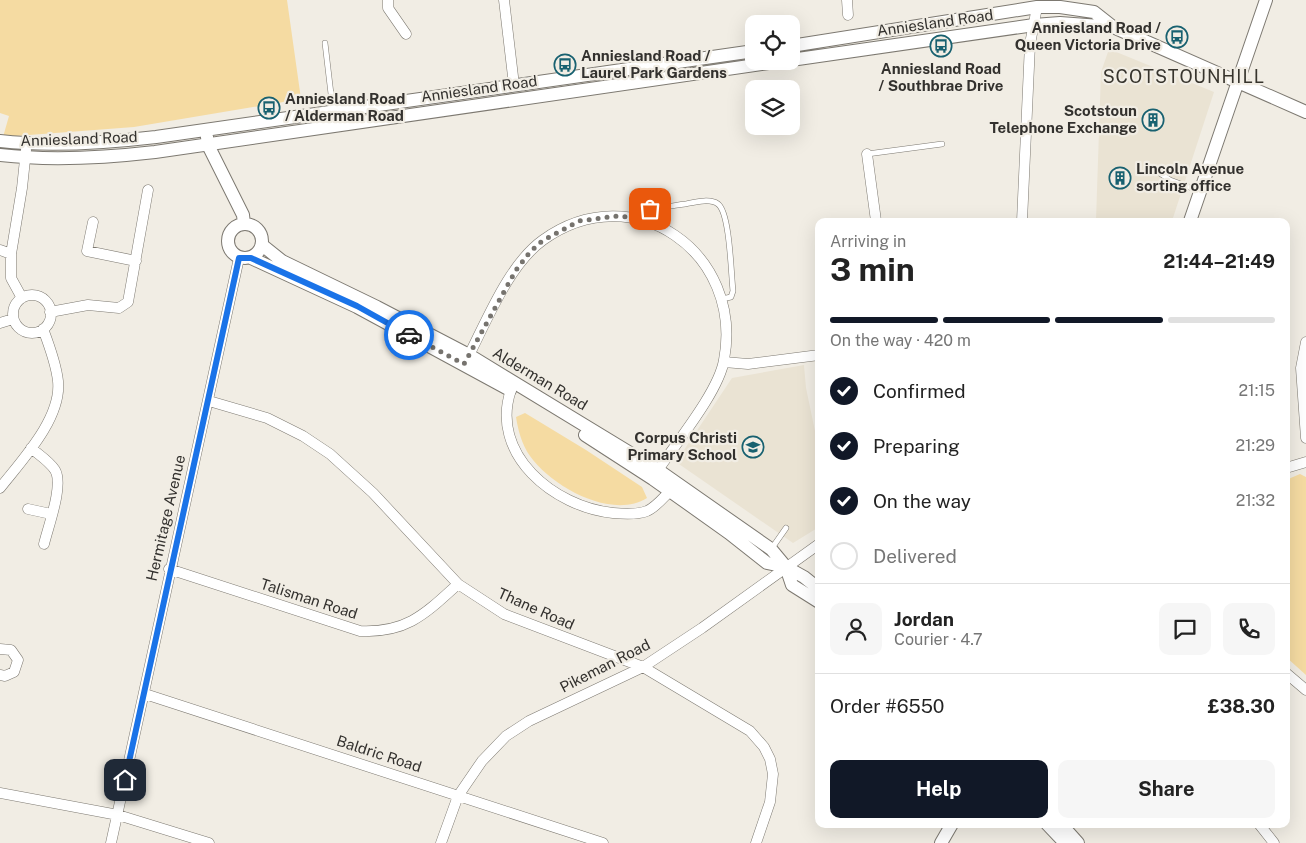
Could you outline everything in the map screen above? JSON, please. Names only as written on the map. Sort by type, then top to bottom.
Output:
[{"type":"street","points":[[388,0],[388,8],[406,34]]},
{"type":"street","points":[[504,0],[514,85]]},
{"type":"street","points":[[847,0],[848,14]]},
{"type":"street","points":[[1191,218],[1266,0]]},
{"type":"street","points":[[1022,218],[1030,44],[1038,4]]},
{"type":"street","name":"Anniesland Road","points":[[800,44],[1038,4],[1094,12],[1113,27],[1306,112]]},
{"type":"street","name":"Anniesland Road","points":[[800,59],[1034,25],[1060,23],[1113,27]]},
{"type":"street","name":"Anniesland Road","points":[[0,141],[26,144],[112,142],[745,52]]},
{"type":"street","name":"Anniesland Road","points":[[0,155],[26,158],[108,157],[208,145],[745,67]]},
{"type":"street","points":[[617,70],[620,85]]},
{"type":"street","name":"Alderman Road","points":[[205,129],[208,145],[243,215],[244,224],[258,230],[262,245],[282,261],[377,307],[658,470],[771,549],[786,567],[792,585],[815,599]]},
{"type":"street","points":[[22,298],[11,278],[11,254],[26,158],[26,144]]},
{"type":"street","points":[[867,154],[876,218]]},
{"type":"street","points":[[50,312],[88,305],[119,308],[128,302],[148,190]]},
{"type":"street","points":[[466,359],[516,270],[530,252],[542,241],[579,221],[617,216],[638,218],[664,228],[691,246],[704,264],[722,299],[726,321],[724,362],[709,394],[658,470]]},
{"type":"street","points":[[93,222],[87,251],[136,261]]},
{"type":"street","points":[[244,224],[233,229],[227,239],[230,251],[245,258],[256,255],[262,245]]},
{"type":"street","points":[[0,250],[11,254]]},
{"type":"street","name":"Alderman Road","points":[[245,258],[357,306],[466,359],[510,390],[670,491],[729,532],[767,563],[786,567],[804,577],[815,587]]},
{"type":"street","name":"Hermitage Avenue","points":[[111,843],[145,694],[170,569],[245,258]]},
{"type":"street","points":[[28,295],[40,297],[45,301],[50,312],[49,321],[43,329],[26,332],[16,324],[14,307],[22,298],[28,295]]},
{"type":"street","points":[[0,322],[14,319]]},
{"type":"street","points":[[0,488],[47,424],[56,402],[58,382],[52,353],[43,329]]},
{"type":"street","points":[[1306,342],[1301,368],[1306,438]]},
{"type":"street","points":[[724,362],[748,364],[815,356]]},
{"type":"street","name":"Alderman Road","points":[[510,390],[505,415],[513,444],[530,473],[553,493],[585,508],[621,514],[646,511],[670,491]]},
{"type":"street","name":"Thane Road","points":[[209,401],[267,418],[303,436],[330,454],[372,493],[458,584],[504,614],[643,667],[750,731],[764,747],[770,758],[773,786],[756,843]]},
{"type":"street","points":[[31,448],[55,471],[58,491],[44,544]]},
{"type":"street","points":[[1290,467],[1306,462]]},
{"type":"street","points":[[28,509],[51,514]]},
{"type":"street","name":"Pikeman Road","points":[[441,843],[458,796],[482,761],[506,736],[529,721],[643,667],[702,628],[815,547]]},
{"type":"street","name":"Talisman Road","points":[[170,569],[360,631],[374,632],[407,625],[422,616],[458,584]]},
{"type":"street","points":[[0,649],[11,650],[18,660],[14,672],[0,675]]},
{"type":"street","points":[[1290,676],[1306,690]]},
{"type":"street","name":"Baldric Road","points":[[145,694],[603,843]]},
{"type":"street","points":[[0,793],[118,815],[209,843]]},
{"type":"street","points":[[941,843],[950,828]]},
{"type":"street","points":[[1051,828],[1065,843]]},
{"type":"street","points":[[1065,828],[1078,843]]},
{"type":"street","points":[[1262,828],[1274,843]]},
{"type":"lane","points":[[325,43],[333,111]]},
{"type":"lane","points":[[867,154],[942,144]]},
{"type":"lane","points":[[1152,168],[1170,180],[1201,191]]},
{"type":"lane","points":[[638,218],[650,209],[707,201],[718,204],[723,209],[726,224],[733,291],[732,297],[722,299]]},
{"type":"lane","points":[[771,549],[786,528]]},
{"type":"shaded area","points":[[0,0],[287,0],[301,99],[134,127],[3,137],[9,116],[0,113]]},
{"type":"shaded area","points":[[1109,49],[1214,92],[1173,218],[1096,218],[1101,72]]},
{"type":"shaded area","name":"Corpus Christi Primary School","points":[[804,365],[806,388],[815,431],[815,529],[793,543],[676,462],[732,378]]},
{"type":"shaded area","points":[[525,413],[642,487],[647,498],[633,504],[617,505],[600,503],[567,489],[540,468],[527,452],[519,432],[516,417]]},
{"type":"shaded area","points":[[1300,474],[1306,477],[1306,675],[1290,661],[1290,478]]},
{"type":"way so far","points":[[409,335],[464,364],[516,270],[530,252],[542,241],[579,221],[617,216],[638,218],[650,209]]},
{"type":"place","name":"Anniesland Road / Queen Victoria Drive","points":[[1177,37]]},
{"type":"place","name":"Anniesland Road / Southbrae Drive","points":[[941,46]]},
{"type":"place","name":"Anniesland Road / Laurel Park Gardens","points":[[565,65]]},
{"type":"place","name":"Anniesland Road / Alderman Road","points":[[269,108]]},
{"type":"place","name":"Scotstoun Telephone Exchange","points":[[1153,120]]},
{"type":"place","name":"Lincoln Avenue sorting office","points":[[1120,178]]},
{"type":"place","name":"Corpus Christi Primary School","points":[[753,447]]},
{"type":"district","name":"SCOTSTOUNHILL","points":[[1184,77]]},
{"type":"route","points":[[125,780],[239,258],[251,258],[266,267],[357,306],[409,335]]}]
